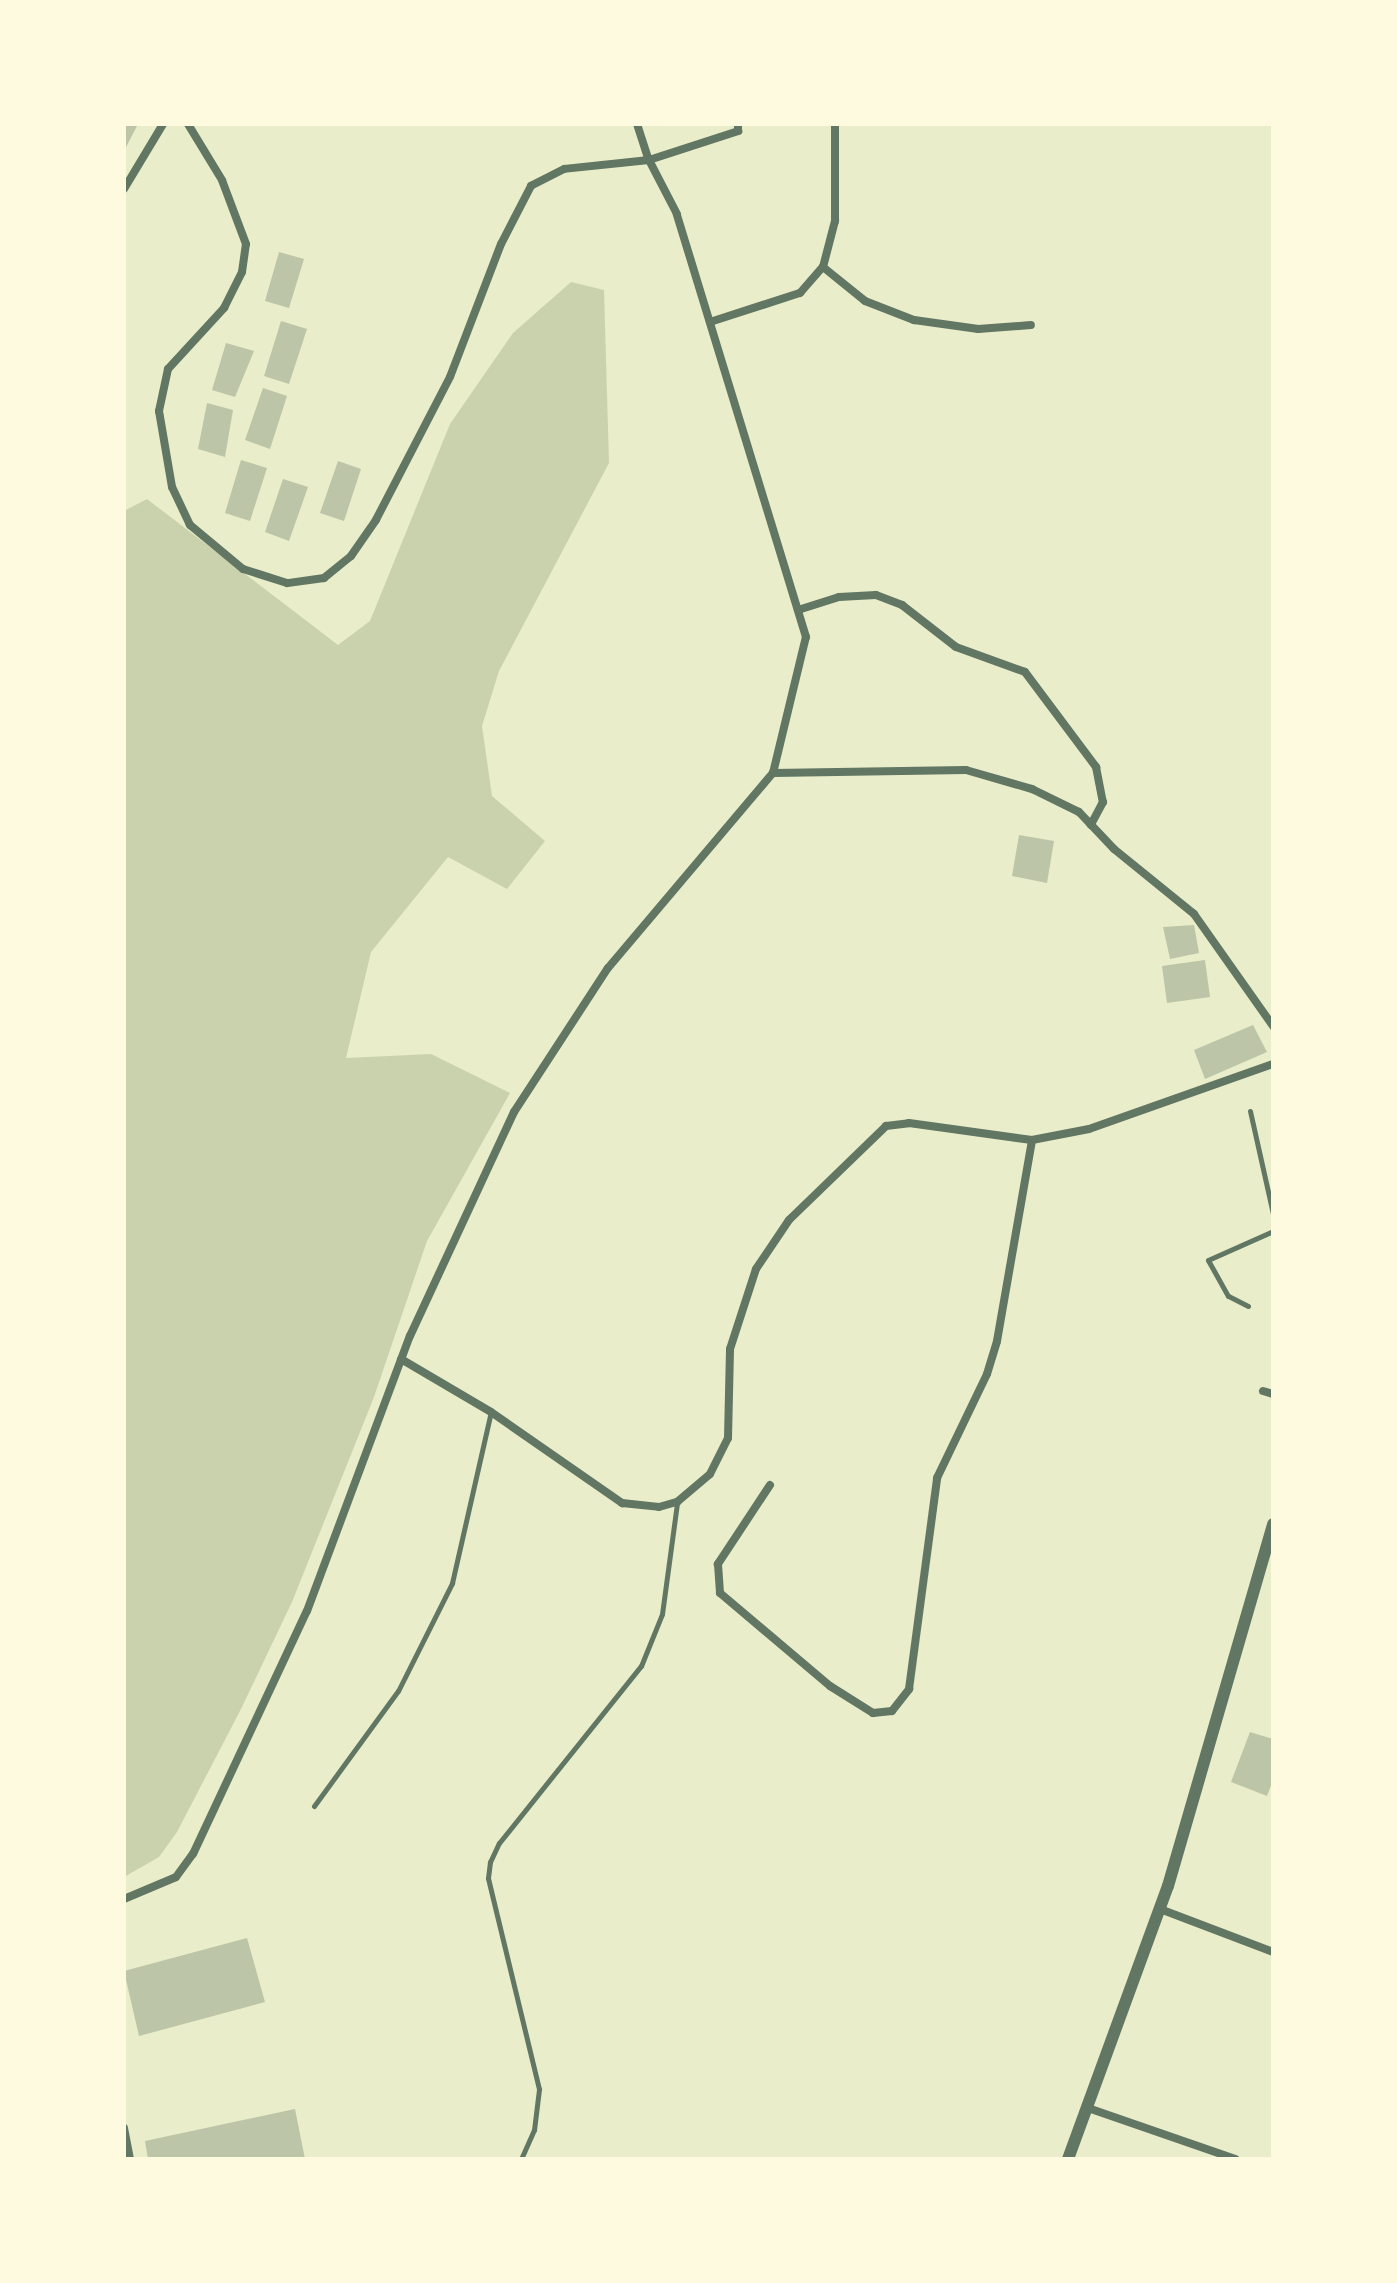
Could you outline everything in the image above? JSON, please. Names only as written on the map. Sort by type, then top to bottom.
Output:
[{"type":"street","points":[[124,189],[163,124]]},
{"type":"street","points":[[188,124],[222,180],[246,244],[242,272],[224,308],[168,369],[159,411],[172,487],[190,525],[243,569],[287,583],[324,578],[351,556],[376,520],[450,377],[501,244],[531,186],[564,169],[649,160],[738,131],[738,124]]},
{"type":"street","points":[[124,1899],[176,1877],[193,1854],[307,1611],[401,1359],[514,1112],[608,968],[773,773],[806,637],[677,214],[649,160],[637,124]]},
{"type":"street","points":[[710,322],[800,293],[823,267],[835,221],[835,124]]},
{"type":"street","points":[[823,267],[865,301],[914,320],[978,329],[1031,325]]},
{"type":"street","points":[[798,610],[839,597],[876,595],[902,605],[956,647],[1025,672],[1096,767],[1103,802],[1091,825]]},
{"type":"street","points":[[773,773],[966,770],[1032,789],[1079,812],[1194,914],[1273,1026]]},
{"type":"street","points":[[401,1359],[491,1412],[622,1503],[649,1508],[677,1502],[710,1474],[724,1447],[731,1423],[730,1349],[736,1321],[756,1269],[789,1220],[886,1126],[909,1123],[1032,1140],[1089,1129],[1273,1064]]},
{"type":"street","points":[[770,1485],[718,1564],[720,1593],[830,1686],[873,1713],[892,1711],[909,1689],[937,1478],[987,1374],[997,1341],[1032,1140]]},
{"type":"street","points":[[1263,1391],[1273,1394]]},
{"type":"street","points":[[1068,2159],[1160,1909],[1273,1524]]},
{"type":"street","points":[[1160,1909],[1273,1952]]},
{"type":"street","points":[[1088,2108],[1235,2159]]},
{"type":"street","points":[[124,2128],[130,2159]]},
{"type":"lane","points":[[1250,1111],[1273,1214]]},
{"type":"lane","points":[[1248,1306],[1228,1296],[1208,1260],[1273,1231]]},
{"type":"lane","points":[[314,1806],[398,1691],[452,1583],[491,1412]]},
{"type":"lane","points":[[521,2159],[537,2117],[539,2089],[488,1878],[490,1862],[499,1843],[641,1666],[662,1614],[677,1502]]},
{"type":"green space","points":[[571,282],[604,290],[609,463],[499,671],[482,726],[492,796],[545,841],[507,889],[448,857],[371,952],[346,1058],[431,1054],[510,1093],[427,1241],[374,1397],[292,1602],[241,1709],[177,1832],[159,1857],[124,1877],[124,511],[147,499],[338,645],[370,621],[450,424],[513,333]]},
{"type":"building","points":[[124,124],[138,124],[124,151]]},
{"type":"building","points":[[279,252],[304,259],[289,308],[265,301]]},
{"type":"building","points":[[281,321],[307,329],[289,384],[264,376]]},
{"type":"building","points":[[226,343],[254,351],[235,397],[212,390]]},
{"type":"building","points":[[263,388],[287,396],[270,449],[245,440]]},
{"type":"building","points":[[207,403],[233,410],[225,457],[198,449]]},
{"type":"building","points":[[241,460],[267,468],[250,521],[225,513]]},
{"type":"building","points":[[338,461],[361,469],[344,521],[320,513]]},
{"type":"building","points":[[283,479],[308,487],[289,541],[265,532]]},
{"type":"building","points":[[1019,835],[1054,841],[1047,883],[1012,876]]},
{"type":"building","points":[[1194,925],[1199,953],[1170,959],[1163,927]]},
{"type":"building","points":[[1205,960],[1210,997],[1167,1003],[1162,966]]},
{"type":"building","points":[[1253,1025],[1267,1052],[1205,1079],[1194,1050]]},
{"type":"building","points":[[1250,1732],[1273,1739],[1273,1780],[1267,1796],[1231,1782]]},
{"type":"building","points":[[247,1938],[265,2002],[139,2036],[124,1971]]},
{"type":"building","points":[[295,2109],[305,2159],[148,2159],[145,2141]]}]
